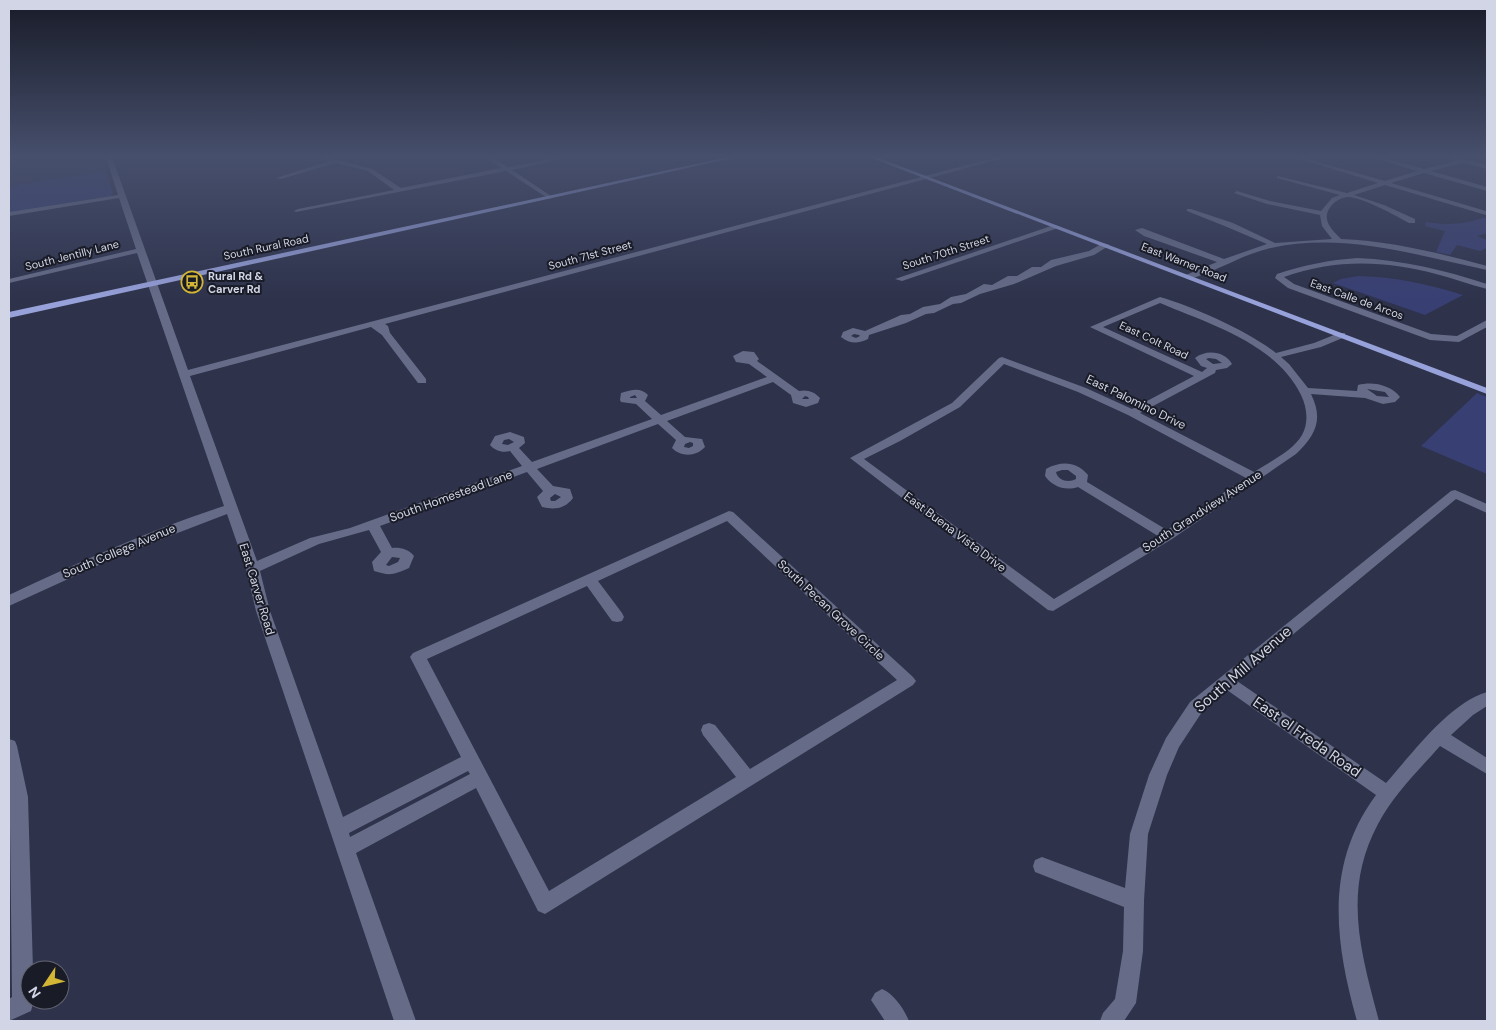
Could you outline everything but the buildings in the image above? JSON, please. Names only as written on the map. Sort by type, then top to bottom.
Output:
[{"type":"main road","name":"South Rural Road","points":[[9,315],[512,205]]},
{"type":"main road","name":"East Warner Road","points":[[1000,205],[1486,389]]},
{"type":"street","points":[[9,214],[65,205]]},
{"type":"street","name":"East Carver Road","points":[[125,205],[253,569],[263,611],[405,1021]]},
{"type":"street","points":[[298,210],[323,205]]},
{"type":"street","name":"South 71st Street","points":[[185,374],[820,205]]},
{"type":"street","points":[[1279,205],[1323,214]]},
{"type":"street","points":[[1327,205],[1323,214],[1325,226],[1339,242]]},
{"type":"street","points":[[1374,205],[1401,214],[1412,221]]},
{"type":"street","points":[[1458,205],[1483,213]]},
{"type":"street","points":[[1189,210],[1230,225],[1274,245]]},
{"type":"street","name":"South 70th Street","points":[[899,279],[1058,227]]},
{"type":"street","points":[[1139,230],[1224,262]]},
{"type":"street","points":[[1189,277],[1252,251],[1274,245],[1311,242],[1389,246],[1487,268]]},
{"type":"street","points":[[864,334],[933,306],[939,306],[952,301],[954,298],[979,291],[987,286],[992,287],[1005,282],[1006,279],[1016,278],[1036,269],[1042,269],[1054,262],[1091,253],[1106,245]]},
{"type":"street","name":"South Jentilly Lane","points":[[9,281],[140,250]]},
{"type":"street","points":[[1444,257],[1436,272],[1487,287]]},
{"type":"street","name":"East Calle de Arcos","points":[[1436,272],[1380,262],[1346,260],[1310,264],[1278,278],[1291,286],[1430,337],[1459,339],[1487,323]]},
{"type":"street","name":"East Colt Road","points":[[1202,376],[1095,327],[1160,300],[1245,337],[1277,358]]},
{"type":"street","points":[[377,323],[375,327],[385,333],[422,381]]},
{"type":"street","points":[[1277,358],[1329,347],[1328,342],[1342,335]]},
{"type":"street","points":[[1277,358],[1295,375],[1306,391],[1366,395]]},
{"type":"street","name":"East Palomino Drive","points":[[856,458],[896,439],[956,405],[1002,360],[1082,390],[1132,413],[1254,477]]},
{"type":"street","points":[[751,361],[798,395]]},
{"type":"street","points":[[1132,413],[1211,371],[1214,367]]},
{"type":"street","name":"South Homestead Lane","points":[[253,569],[280,563],[343,540],[352,532],[372,524],[774,378]]},
{"type":"street","name":"South Grandview Avenue","points":[[1053,606],[1167,536],[1292,452],[1308,436],[1313,415],[1306,391]]},
{"type":"street","points":[[639,401],[682,440]]},
{"type":"street","name":"South Homestead Lane","points":[[513,448],[550,491]]},
{"type":"street","name":"East Buena Vista Drive","points":[[856,458],[1053,606]]},
{"type":"street","points":[[1080,483],[1167,536]]},
{"type":"street","name":"South Mill Avenue","points":[[1111,1021],[1125,1003],[1133,951],[1134,901],[1140,834],[1158,775],[1172,743],[1196,707],[1454,494],[1487,509]]},
{"type":"street","name":"South College Avenue","points":[[9,601],[93,561],[161,533],[231,508]]},
{"type":"street","name":"South Pecan Grove Circle","points":[[729,515],[908,681],[545,904],[418,656],[589,579],[729,515]]},
{"type":"street","name":"South Homestead Lane","points":[[372,524],[388,553]]},
{"type":"street","points":[[589,579],[617,617]]},
{"type":"street","name":"East el Freda Road","points":[[1226,681],[1388,794]]},
{"type":"street","points":[[1368,1021],[1357,985],[1347,934],[1348,894],[1353,867],[1360,845],[1371,818],[1388,794],[1438,736],[1463,713],[1487,698]]},
{"type":"street","points":[[709,730],[748,780]]},
{"type":"street","points":[[1438,736],[1487,767]]},
{"type":"street","points":[[9,746],[19,797],[16,1006]]},
{"type":"street","points":[[338,829],[472,760]]},
{"type":"street","points":[[345,849],[481,777]]},
{"type":"street","points":[[406,794],[414,812]]},
{"type":"street","points":[[1042,866],[1134,901]]},
{"type":"street","points":[[882,1000],[898,1021]]},
{"type":"shaded area","points":[[9,205],[53,205],[9,212]]},
{"type":"shaded area","points":[[1487,218],[1487,233],[1477,236],[1487,240],[1487,248],[1480,251],[1457,245],[1450,255],[1436,252],[1445,231],[1425,226],[1426,222],[1454,224]]},
{"type":"shaded area","points":[[1359,276],[1411,282],[1463,295],[1425,315],[1333,283],[1341,279]]},
{"type":"shaded area","points":[[1477,393],[1487,397],[1487,474],[1421,446]]},
{"type":"place","name":"Rural Rd & Carver Rd","points":[[192,282]]}]
